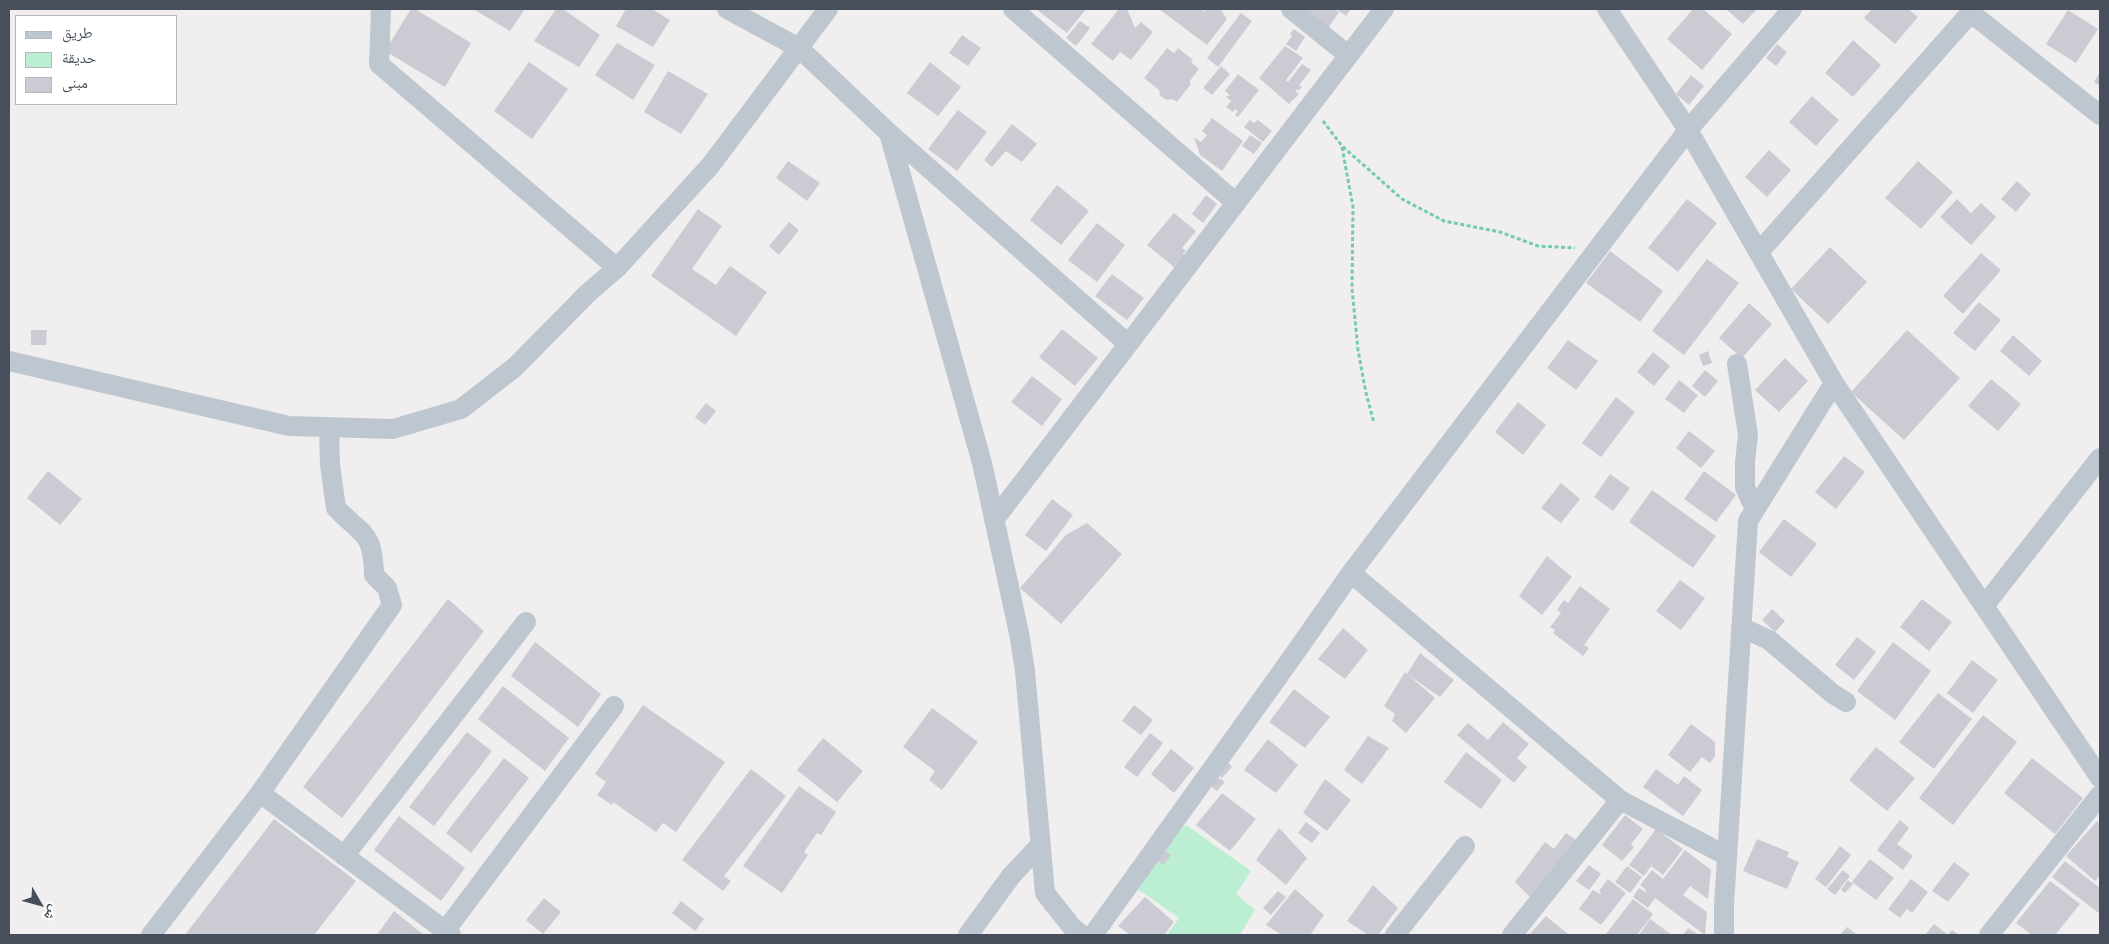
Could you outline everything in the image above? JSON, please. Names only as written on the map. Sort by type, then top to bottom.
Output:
[{"type":"street","points":[[382,9],[379,64],[618,268]]},
{"type":"street","points":[[728,9],[799,48],[889,133],[1128,344]]},
{"type":"street","points":[[9,361],[289,426],[393,429],[461,409],[515,367],[588,293],[618,268],[710,166],[828,9]]},
{"type":"street","points":[[1013,9],[1236,202]]},
{"type":"street","points":[[1291,9],[1348,55]]},
{"type":"street","points":[[994,520],[1384,9]]},
{"type":"street","points":[[1607,9],[1688,130],[1834,383],[2100,778]]},
{"type":"street","points":[[1093,935],[1351,573],[1688,130],[1792,9]]},
{"type":"street","points":[[1759,252],[1972,11],[2100,115]]},
{"type":"street","points":[[889,133],[982,463],[1025,671],[1045,894],[1072,927],[1082,935]]},
{"type":"street","points":[[1737,364],[1748,435],[1745,487],[1751,501],[1757,506]]},
{"type":"street","points":[[1724,935],[1727,856],[1748,521],[1834,383]]},
{"type":"street","points":[[151,935],[260,793],[392,605],[387,588],[374,576],[372,545],[365,534],[336,508],[330,465],[329,427]]},
{"type":"street","points":[[1984,606],[2100,458]]},
{"type":"street","points":[[1351,573],[1620,800],[1727,856]]},
{"type":"street","points":[[344,856],[526,622]]},
{"type":"street","points":[[1742,627],[1769,640],[1846,702]]},
{"type":"street","points":[[260,793],[448,933],[614,706]]},
{"type":"street","points":[[1989,935],[2100,795]]},
{"type":"street","points":[[1512,935],[1620,800]]},
{"type":"street","points":[[968,935],[1010,876],[1040,845]]},
{"type":"street","points":[[1395,935],[1465,846]]},
{"type":"path","points":[[1311,104],[1342,146],[1402,199],[1444,221],[1500,232],[1538,246],[1595,251]]},
{"type":"path","points":[[1342,146],[1352,207],[1352,288],[1358,350],[1374,423]]},
{"type":"green space","points":[[1186,825],[1251,871],[1236,894],[1255,910],[1240,935],[1167,935],[1179,918],[1135,887],[1158,853]]},
{"type":"building","points":[[411,9],[415,9],[471,43],[445,87],[385,51]]},
{"type":"building","points":[[473,9],[525,9],[510,31]]},
{"type":"building","points":[[556,9],[563,9],[600,35],[579,67],[534,41]]},
{"type":"building","points":[[626,9],[652,9],[670,20],[653,47],[616,26]]},
{"type":"building","points":[[1036,9],[1086,9],[1067,33]]},
{"type":"building","points":[[1119,9],[1127,9],[1135,28],[1141,22],[1153,32],[1131,60],[1120,52],[1113,61],[1091,44]]},
{"type":"building","points":[[1159,9],[1204,9],[1202,14],[1206,9],[1220,9],[1227,19],[1207,45]]},
{"type":"building","points":[[1308,9],[1334,9],[1339,12],[1329,27],[1306,11]]},
{"type":"building","points":[[1336,9],[1351,9],[1346,16]]},
{"type":"building","points":[[1693,9],[1703,9],[1732,34],[1702,70],[1667,39]]},
{"type":"building","points":[[1726,9],[1757,9],[1743,24]]},
{"type":"building","points":[[1872,9],[1908,9],[1918,17],[1895,44],[1864,18]]},
{"type":"building","points":[[2068,10],[2098,29],[2076,63],[2046,44]]},
{"type":"building","points":[[1241,13],[1252,21],[1218,67],[1207,58]]},
{"type":"building","points":[[1080,21],[1090,28],[1076,46],[1066,38]]},
{"type":"building","points":[[1294,29],[1305,37],[1296,51],[1286,44],[1292,36],[1290,34]]},
{"type":"building","points":[[962,35],[981,48],[968,66],[949,53]]},
{"type":"building","points":[[1853,40],[1881,65],[1853,97],[1825,73]]},
{"type":"building","points":[[617,43],[655,65],[633,100],[595,75]]},
{"type":"building","points":[[1777,44],[1787,52],[1776,66],[1766,58]]},
{"type":"building","points":[[1285,46],[1303,58],[1286,80],[1288,82],[1302,64],[1311,70],[1299,85],[1302,87],[1299,90],[1297,89],[1296,92],[1299,94],[1289,104],[1259,78]]},
{"type":"building","points":[[1167,48],[1174,53],[1178,48],[1193,60],[1191,62],[1199,69],[1189,82],[1191,84],[1177,102],[1160,96],[1159,90],[1144,78]]},
{"type":"building","points":[[529,62],[568,89],[532,139],[494,111]]},
{"type":"building","points":[[930,62],[961,87],[938,116],[907,93]]},
{"type":"building","points":[[1221,66],[1230,74],[1212,95],[1203,88]]},
{"type":"building","points":[[668,71],[708,94],[681,134],[644,112]]},
{"type":"building","points":[[2100,72],[2100,86],[2094,82]]},
{"type":"building","points":[[1238,74],[1259,90],[1238,117],[1235,115],[1238,111],[1235,109],[1233,112],[1226,107],[1231,101],[1226,97],[1230,95],[1225,91]]},
{"type":"building","points":[[1691,75],[1704,86],[1689,105],[1676,94]]},
{"type":"building","points":[[1812,96],[1839,120],[1816,146],[1789,122]]},
{"type":"building","points":[[958,110],[987,132],[957,171],[928,149]]},
{"type":"building","points":[[1212,118],[1243,141],[1222,171],[1200,155],[1194,137],[1201,142],[1207,135],[1202,131]]},
{"type":"building","points":[[1250,120],[1254,123],[1258,120],[1272,131],[1263,142],[1244,127]]},
{"type":"building","points":[[1012,124],[1037,144],[1022,162],[1006,151],[992,167],[984,160]]},
{"type":"building","points":[[1250,135],[1262,143],[1254,154],[1242,146]]},
{"type":"building","points":[[1769,150],[1791,170],[1767,197],[1745,177]]},
{"type":"building","points":[[788,161],[820,183],[807,201],[776,178]]},
{"type":"building","points":[[1918,161],[1953,192],[1921,229],[1885,198]]},
{"type":"building","points":[[2017,181],[2031,194],[2016,212],[2001,199]]},
{"type":"building","points":[[1057,185],[1089,211],[1061,245],[1030,220]]},
{"type":"building","points":[[1206,195],[1217,204],[1203,223],[1192,214]]},
{"type":"building","points":[[1687,199],[1717,223],[1678,272],[1648,248]]},
{"type":"building","points":[[1957,199],[1971,213],[1981,203],[1996,217],[1971,245],[1940,217]]},
{"type":"building","points":[[698,209],[722,226],[692,269],[716,285],[730,266],[767,292],[736,336],[651,276]]},
{"type":"building","points":[[1174,213],[1196,231],[1182,248],[1186,251],[1183,254],[1185,256],[1175,268],[1147,245]]},
{"type":"building","points":[[789,222],[799,230],[779,255],[769,246]]},
{"type":"building","points":[[1097,223],[1125,245],[1097,282],[1068,260]]},
{"type":"building","points":[[1830,247],[1867,282],[1828,324],[1791,289]]},
{"type":"building","points":[[1610,251],[1663,291],[1640,322],[1586,283]]},
{"type":"building","points":[[1981,253],[2001,270],[1963,314],[1943,296]]},
{"type":"building","points":[[1707,259],[1739,283],[1684,355],[1652,331]]},
{"type":"building","points":[[1112,274],[1144,298],[1127,320],[1095,296]]},
{"type":"building","points":[[1979,302],[2001,320],[1975,351],[1953,333]]},
{"type":"building","points":[[1749,303],[1772,324],[1742,358],[1719,338]]},
{"type":"building","points":[[1062,329],[1098,358],[1075,386],[1039,357]]},
{"type":"building","points":[[31,330],[47,330],[46,345],[31,345]]},
{"type":"building","points":[[1907,330],[1960,378],[1904,440],[1851,392]]},
{"type":"building","points":[[2013,335],[2042,361],[2029,376],[2000,351]]},
{"type":"building","points":[[1568,340],[1598,361],[1576,390],[1547,368]]},
{"type":"building","points":[[1708,351],[1712,363],[1703,366],[1699,355]]},
{"type":"building","points":[[1653,352],[1670,366],[1654,386],[1637,372]]},
{"type":"building","points":[[1785,358],[1808,381],[1779,412],[1755,390]]},
{"type":"building","points":[[1705,370],[1718,381],[1705,397],[1692,386]]},
{"type":"building","points":[[1032,376],[1062,399],[1042,426],[1011,402]]},
{"type":"building","points":[[1991,379],[2021,404],[1998,431],[1968,406]]},
{"type":"building","points":[[1679,380],[1698,395],[1684,413],[1665,399]]},
{"type":"building","points":[[1616,397],[1635,412],[1601,457],[1582,443]]},
{"type":"building","points":[[1518,402],[1546,425],[1523,455],[1495,432]]},
{"type":"building","points":[[706,403],[716,411],[705,425],[695,417]]},
{"type":"building","points":[[1689,431],[1715,451],[1701,468],[1676,448]]},
{"type":"building","points":[[1844,456],[1865,472],[1836,509],[1815,492]]},
{"type":"building","points":[[48,471],[82,499],[60,525],[27,498]]},
{"type":"building","points":[[1704,471],[1736,495],[1716,522],[1684,499]]},
{"type":"building","points":[[1610,474],[1630,488],[1613,511],[1594,497]]},
{"type":"building","points":[[1561,483],[1580,499],[1561,523],[1541,508]]},
{"type":"building","points":[[1652,490],[1716,536],[1693,568],[1629,522]]},
{"type":"building","points":[[1052,499],[1073,515],[1046,551],[1025,535]]},
{"type":"building","points":[[1784,519],[1817,544],[1791,577],[1759,552]]},
{"type":"building","points":[[1087,523],[1122,554],[1061,624],[1020,588],[1066,535]]},
{"type":"building","points":[[1547,556],[1572,577],[1542,615],[1519,596]]},
{"type":"building","points":[[1680,580],[1705,598],[1681,630],[1656,611]]},
{"type":"building","points":[[1580,586],[1610,609],[1584,645],[1589,648],[1583,656],[1553,633],[1555,630],[1550,627],[1561,613],[1557,610],[1564,600],[1568,603]]},
{"type":"building","points":[[448,599],[484,631],[342,818],[303,787]]},
{"type":"building","points":[[1922,599],[1952,622],[1929,651],[1900,627]]},
{"type":"building","points":[[1772,609],[1785,621],[1775,632],[1762,620]]},
{"type":"building","points":[[1343,628],[1368,650],[1345,679],[1318,659]]},
{"type":"building","points":[[1857,637],[1876,652],[1854,680],[1835,665]]},
{"type":"building","points":[[535,642],[601,694],[578,727],[511,676]]},
{"type":"building","points":[[1893,642],[1931,671],[1895,720],[1857,691]]},
{"type":"building","points":[[1420,653],[1454,680],[1440,697],[1407,674]]},
{"type":"building","points":[[1972,660],[1998,680],[1973,713],[1947,693]]},
{"type":"building","points":[[1405,672],[1435,698],[1406,733],[1392,721],[1395,714],[1384,706]]},
{"type":"building","points":[[503,686],[569,738],[545,771],[478,719]]},
{"type":"building","points":[[1294,689],[1330,717],[1305,748],[1269,722]]},
{"type":"building","points":[[1938,693],[1972,719],[1934,769],[1899,742]]},
{"type":"building","points":[[643,705],[725,762],[676,832],[663,823],[656,832],[613,802],[612,805],[597,795],[606,782],[595,774]]},
{"type":"building","points":[[1134,705],[1153,720],[1141,735],[1122,721]]},
{"type":"building","points":[[932,708],[978,742],[942,790],[929,780],[935,771],[903,747]]},
{"type":"building","points":[[1983,715],[2017,742],[1953,825],[1919,798]]},
{"type":"building","points":[[1503,722],[1529,744],[1517,758],[1527,767],[1514,783],[1457,735],[1468,723],[1488,740]]},
{"type":"building","points":[[1691,724],[1715,742],[1715,756],[1710,763],[1702,757],[1690,772],[1668,755]]},
{"type":"building","points":[[467,732],[492,751],[434,826],[409,807]]},
{"type":"building","points":[[1150,733],[1163,743],[1137,777],[1124,767]]},
{"type":"building","points":[[1368,736],[1389,748],[1362,784],[1344,770]]},
{"type":"building","points":[[823,738],[863,771],[837,802],[797,770]]},
{"type":"building","points":[[1268,739],[1298,765],[1276,793],[1244,770]]},
{"type":"building","points":[[1876,747],[1915,778],[1887,811],[1849,780]]},
{"type":"building","points":[[1171,749],[1194,768],[1174,793],[1151,774]]},
{"type":"building","points":[[1466,752],[1502,780],[1481,809],[1444,782]]},
{"type":"building","points":[[504,758],[529,778],[471,853],[446,833]]},
{"type":"building","points":[[2032,758],[2083,798],[2055,834],[2004,793]]},
{"type":"building","points":[[1229,763],[1232,767],[1222,778],[1218,775]]},
{"type":"building","points":[[751,769],[786,796],[724,876],[731,881],[723,891],[682,860]]},
{"type":"building","points":[[1656,769],[1678,785],[1684,776],[1702,790],[1683,816],[1643,787]]},
{"type":"building","points":[[1218,777],[1225,782],[1217,791],[1210,786]]},
{"type":"building","points":[[1325,779],[1351,800],[1327,831],[1303,813]]},
{"type":"building","points":[[799,786],[836,812],[821,835],[817,833],[804,852],[808,855],[782,893],[743,866]]},
{"type":"building","points":[[1222,793],[1256,819],[1230,851],[1196,825]]},
{"type":"building","points":[[1625,815],[1643,829],[1631,844],[1634,847],[1622,861],[1602,845]]},
{"type":"building","points":[[399,816],[465,868],[441,901],[374,850]]},
{"type":"building","points":[[274,819],[356,881],[314,935],[185,935]]},
{"type":"building","points":[[1900,820],[1909,828],[1897,844],[1913,856],[1903,870],[1877,850]]},
{"type":"building","points":[[2097,821],[2100,824],[2100,875],[2095,881],[2066,856]]},
{"type":"building","points":[[1306,822],[1320,833],[1312,843],[1298,833]]},
{"type":"building","points":[[1279,828],[1307,858],[1286,885],[1256,860]]},
{"type":"building","points":[[1656,829],[1683,849],[1663,875],[1651,866],[1644,876],[1629,865]]},
{"type":"building","points":[[1566,833],[1581,843],[1533,900],[1515,882],[1545,842],[1554,849]]},
{"type":"building","points":[[1757,839],[1789,852],[1787,857],[1799,862],[1787,889],[1743,871]]},
{"type":"building","points":[[1840,846],[1851,855],[1826,887],[1815,879]]},
{"type":"building","points":[[1164,850],[1171,855],[1163,865],[1157,860]]},
{"type":"building","points":[[1685,850],[1711,870],[1708,899],[1690,886],[1683,895],[1707,912],[1705,935],[1655,898],[1648,908],[1633,897],[1639,888],[1645,892],[1646,890],[1640,885],[1652,870],[1663,879]]},
{"type":"building","points":[[1870,859],[1894,878],[1876,900],[1852,882]]},
{"type":"building","points":[[2065,861],[2100,888],[2100,914],[2052,877]]},
{"type":"building","points":[[1954,862],[1970,874],[1948,902],[1932,891]]},
{"type":"building","points":[[1589,865],[1601,874],[1589,890],[1576,881]]},
{"type":"building","points":[[1627,866],[1642,877],[1630,893],[1615,882]]},
{"type":"building","points":[[1843,870],[1850,876],[1835,895],[1827,889]]},
{"type":"building","points":[[1608,879],[1626,893],[1601,925],[1579,909],[1593,890],[1600,894],[1601,892],[1599,891]]},
{"type":"building","points":[[1911,879],[1928,892],[1912,913],[1907,909],[1900,918],[1888,909]]},
{"type":"building","points":[[1848,880],[1853,884],[1845,893],[1841,890]]},
{"type":"building","points":[[2050,881],[2080,904],[2055,935],[2032,935],[2016,923]]},
{"type":"building","points":[[1373,885],[1398,908],[1378,935],[1368,935],[1347,921]]},
{"type":"building","points":[[1295,889],[1324,915],[1310,935],[1282,935],[1266,925]]},
{"type":"building","points":[[1278,891],[1286,897],[1271,915],[1263,908]]},
{"type":"building","points":[[1145,897],[1174,922],[1164,935],[1130,935],[1118,926]]},
{"type":"building","points":[[544,898],[561,912],[543,934],[526,920]]},
{"type":"building","points":[[1633,899],[1653,914],[1637,935],[1606,934]]},
{"type":"building","points":[[681,901],[704,919],[695,931],[672,913]]},
{"type":"building","points":[[394,911],[424,935],[377,935]]},
{"type":"building","points":[[1546,916],[1569,935],[1529,935]]},
{"type":"building","points":[[1650,919],[1672,935],[1639,935]]},
{"type":"building","points":[[1934,924],[1948,935],[1925,935]]},
{"type":"building","points":[[1847,927],[1857,935],[1840,935]]},
{"type":"building","points":[[1688,928],[1699,935],[1683,935]]},
{"type":"building","points":[[1952,930],[1959,935],[1948,935]]}]
